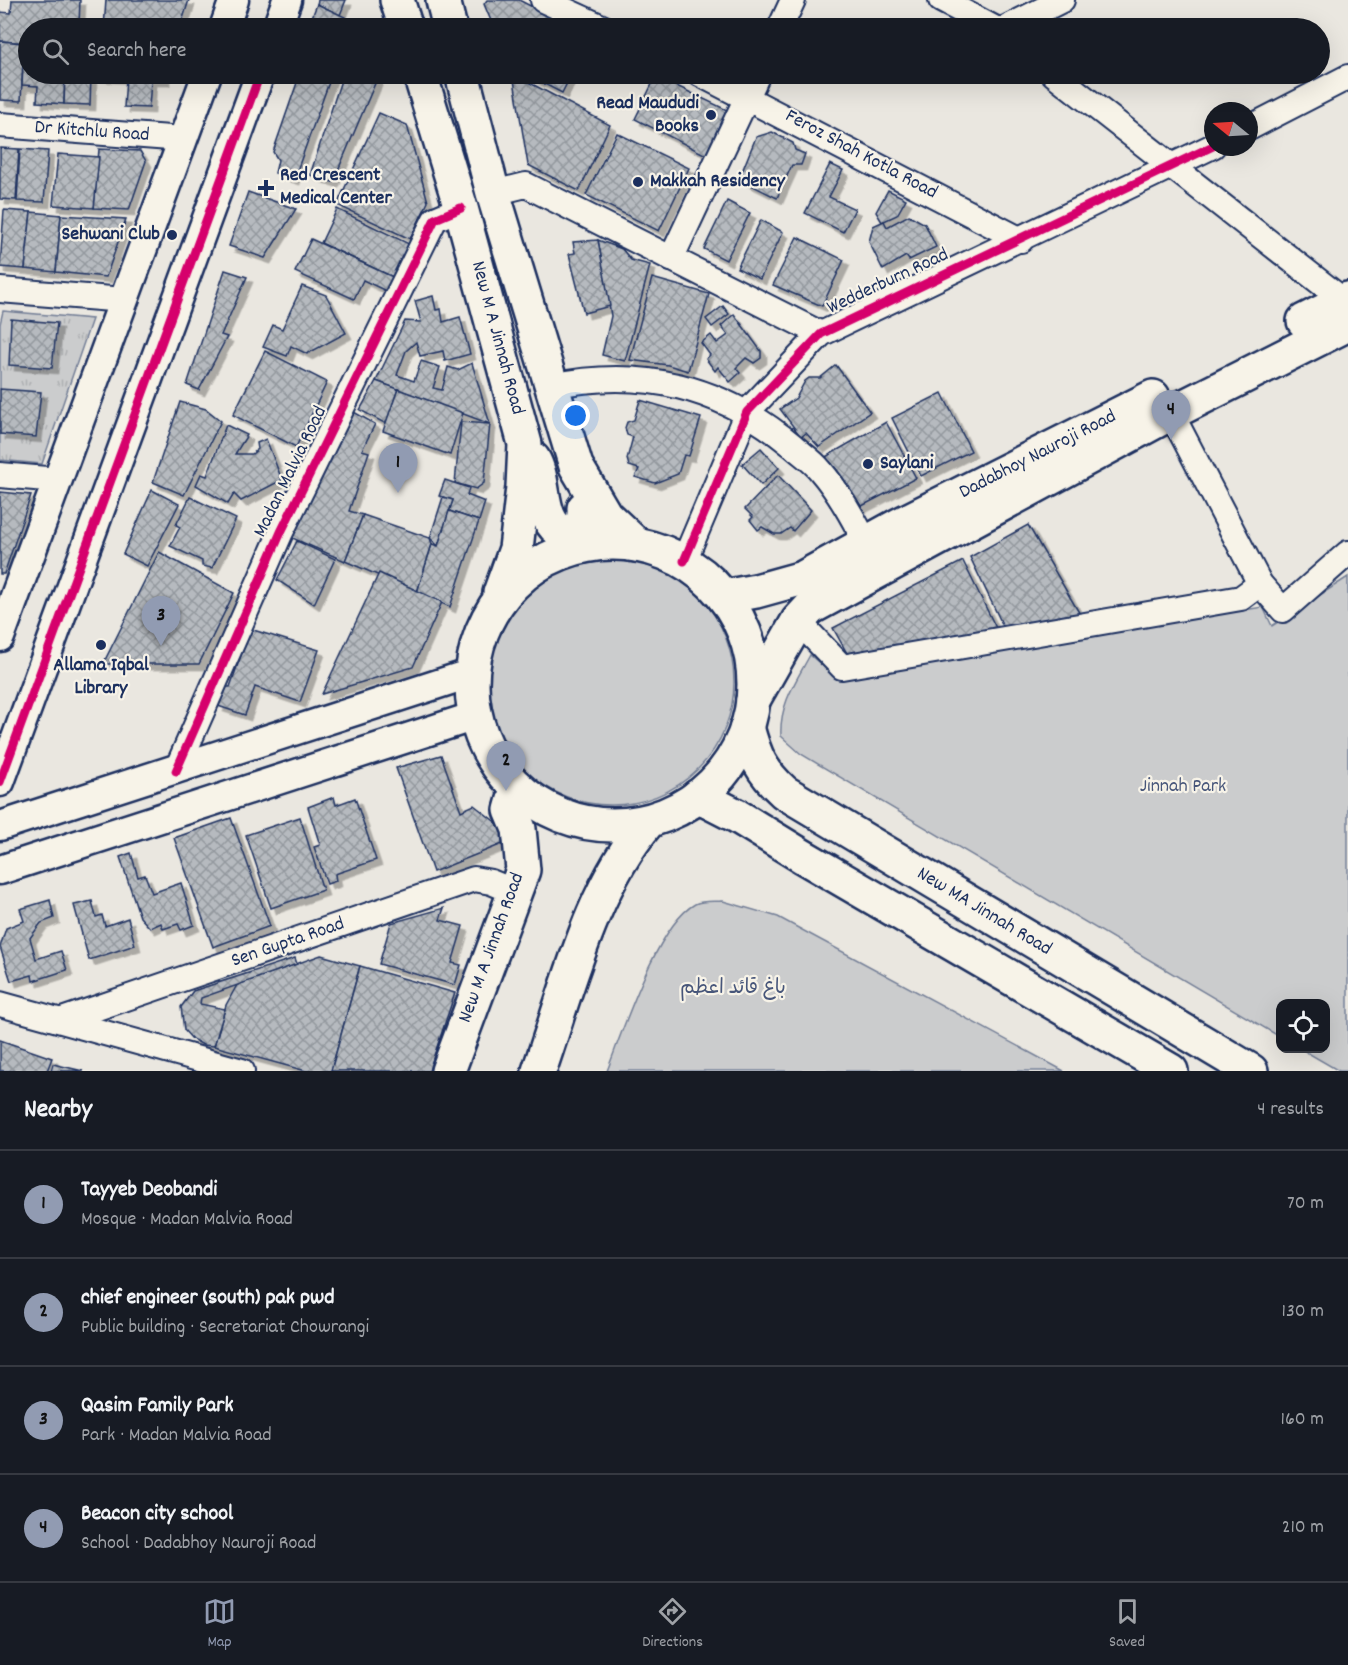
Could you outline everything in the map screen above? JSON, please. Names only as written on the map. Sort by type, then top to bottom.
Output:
[{"type":"main road","points":[[398,0],[403,18]]},
{"type":"main road","points":[[443,0],[448,18]]},
{"type":"main road","name":"New M A Jinnah Road","points":[[423,84],[461,208],[525,444],[516,549],[495,606]]},
{"type":"main road","name":"New M A Jinnah Road","points":[[465,84],[493,193],[576,466],[605,514],[637,545]]},
{"type":"main road","points":[[750,714],[753,673],[748,646],[739,620],[724,597],[710,581],[684,561],[637,545],[592,545],[557,554],[533,568],[512,585],[495,606],[479,638],[472,673],[475,716],[490,756],[517,789],[546,810],[579,822],[613,826],[648,822],[674,811],[698,796],[725,769],[736,754],[750,714],[798,621],[810,608],[1171,413],[1347,308]]},
{"type":"main road","name":"Dadabhoy Nauroji Road","points":[[724,597],[802,578],[866,543],[1347,308]]},
{"type":"main road","points":[[525,444],[537,465],[548,518],[554,528],[565,534],[578,530],[584,522],[585,511],[576,480],[576,466]]},
{"type":"main road","name":"New MA Jinnah Road","points":[[750,714],[756,760],[768,777],[784,792],[1251,1071]]},
{"type":"main road","name":"New M A Jinnah Road","points":[[448,1071],[523,870],[519,829],[511,810],[517,789]]},
{"type":"main road","points":[[698,796],[737,816],[1171,1071]]},
{"type":"main road","points":[[539,1071],[600,896],[628,845],[648,822]]},
{"type":"street","points":[[228,18],[234,0]]},
{"type":"street","points":[[281,18],[287,0]]},
{"type":"street","points":[[543,0],[582,18]]},
{"type":"street","points":[[785,18],[793,0]]},
{"type":"street","points":[[941,0],[975,18]]},
{"type":"street","points":[[1026,18],[1062,0]]},
{"type":"street","points":[[1258,123],[1348,77]]},
{"type":"street","points":[[0,637],[203,84]]},
{"type":"street","points":[[0,782],[256,84]]},
{"type":"street","name":"Feroz Shah Kotla Road","points":[[722,84],[1021,240]]},
{"type":"street","points":[[671,259],[753,84]]},
{"type":"street","points":[[1067,84],[1173,166],[1347,308]]},
{"type":"street","name":"Dr Kitchlu Road","points":[[0,125],[183,139]]},
{"type":"street","name":"Wedderburn Road","points":[[684,561],[747,412],[821,334],[1204,150]]},
{"type":"street","points":[[493,193],[526,185],[821,334]]},
{"type":"street","name":"Madan Malvia Road","points":[[176,771],[281,532],[435,219],[461,208]]},
{"type":"street","points":[[0,290],[124,300]]},
{"type":"street","points":[[551,386],[580,380],[633,378],[691,389],[747,412],[820,469],[844,503],[866,543]]},
{"type":"street","points":[[1171,413],[1260,584],[1283,610],[1348,553]]},
{"type":"street","points":[[0,475],[58,480]]},
{"type":"street","points":[[798,621],[842,667],[1241,598],[1260,584]]},
{"type":"street","points":[[0,826],[176,771],[472,673]]},
{"type":"street","points":[[0,870],[475,716]]},
{"type":"street","name":"Sen Gupta Road","points":[[62,1020],[474,879],[491,882],[515,892]]},
{"type":"street","points":[[0,1004],[242,1071]]},
{"type":"green space","points":[[3,311],[92,319],[42,464],[0,460],[0,324]]},
{"type":"green space","points":[[599,559],[623,559],[647,564],[669,573],[698,595],[720,624],[725,635],[732,658],[734,682],[732,706],[725,729],[720,740],[698,769],[669,791],[647,800],[623,805],[599,805],[575,800],[553,791],[533,777],[516,760],[502,740],[493,718],[488,694],[488,670],[493,646],[502,624],[516,604],[533,587],[553,573],[575,564]]},
{"type":"green space","name":"Jinnah Park","points":[[1348,577],[1348,1071],[1339,1071],[1308,1053],[1330,1053],[1330,999],[1276,999],[1276,1035],[801,754],[781,736],[786,704],[810,655],[832,674],[1263,607],[1272,626]]},
{"type":"green space","name":"باغ قائد اعظم","points":[[723,901],[778,917],[1064,1071],[607,1071],[643,980],[667,933],[695,904]]},
{"type":"building","points":[[12,0],[80,0],[79,18],[18,18],[18,42],[0,41],[0,12],[11,13]]},
{"type":"building","points":[[106,0],[189,0],[183,18],[105,18]]},
{"type":"building","points":[[318,0],[346,0],[340,15],[317,4]]},
{"type":"building","points":[[487,0],[519,0],[554,18],[490,18],[484,4]]},
{"type":"building","points":[[317,4],[345,17],[345,18],[312,18]]},
{"type":"building","points":[[0,41],[18,42],[18,84],[22,84],[21,101],[0,100]]},
{"type":"building","points":[[65,84],[64,104],[37,102],[38,86],[22,85]]},
{"type":"building","points":[[65,84],[91,84],[90,105],[64,104]]},
{"type":"building","points":[[126,84],[151,84],[149,108],[124,107]]},
{"type":"building","points":[[297,84],[328,84],[294,179],[275,173],[278,160],[273,152]]},
{"type":"building","points":[[340,84],[375,84],[333,182],[310,175]]},
{"type":"building","points":[[515,84],[532,84],[610,125],[579,191],[528,165]]},
{"type":"building","points":[[544,84],[566,84],[562,93]]},
{"type":"building","points":[[652,84],[673,84],[727,110],[706,155],[635,119]]},
{"type":"building","points":[[379,113],[407,125],[428,202],[410,239],[337,205]]},
{"type":"building","points":[[772,132],[793,143],[795,150],[805,154],[801,165],[792,165],[777,198],[739,179],[756,137]]},
{"type":"building","name":"Makkah Residency","points":[[617,133],[689,168],[659,231],[586,195]]},
{"type":"building","points":[[0,148],[19,149],[16,200],[0,199]]},
{"type":"building","points":[[20,149],[48,151],[44,202],[17,201]]},
{"type":"building","points":[[99,149],[140,151],[146,161],[129,210],[94,208]]},
{"type":"building","points":[[58,154],[99,157],[94,208],[53,205]]},
{"type":"building","points":[[830,164],[843,170],[829,197],[855,209],[843,232],[805,213]]},
{"type":"building","points":[[888,190],[906,199],[897,215],[882,222],[876,212]]},
{"type":"building","points":[[248,192],[296,209],[265,258],[229,246]]},
{"type":"building","points":[[727,201],[750,213],[726,260],[704,249]]},
{"type":"building","points":[[337,209],[411,245],[395,278],[321,243]]},
{"type":"building","points":[[4,210],[31,212],[25,269],[0,267]]},
{"type":"building","points":[[31,212],[61,215],[56,272],[25,269]]},
{"type":"building","points":[[61,215],[126,219],[106,277],[56,272]]},
{"type":"building","points":[[909,215],[925,224],[936,247],[909,260],[906,256],[883,270],[869,242],[873,226],[884,221],[887,227]]},
{"type":"building","points":[[761,220],[783,232],[760,279],[737,268]]},
{"type":"building","points":[[797,237],[844,260],[822,306],[773,285]]},
{"type":"building","points":[[311,239],[395,278],[388,292],[363,280],[354,299],[295,272]]},
{"type":"building","points":[[598,240],[622,249],[631,260],[650,265],[625,361],[602,355],[611,316]]},
{"type":"building","points":[[598,240],[610,306],[584,313],[569,254],[575,253],[573,242]]},
{"type":"building","points":[[225,270],[247,277],[221,335],[227,337],[199,390],[187,385]]},
{"type":"building","points":[[652,278],[709,294],[688,371],[668,365],[630,360]]},
{"type":"building","points":[[302,286],[326,295],[346,333],[307,354],[291,346],[287,356],[263,347],[273,325],[282,329]]},
{"type":"building","points":[[433,296],[436,310],[441,309],[443,322],[460,317],[470,354],[445,361],[443,351],[420,356],[416,342],[406,351],[397,375],[414,381],[421,361],[440,367],[433,388],[442,390],[448,367],[458,370],[472,363],[490,424],[376,381],[405,321],[421,322],[415,301]]},
{"type":"building","points":[[723,306],[729,314],[712,327],[706,319]]},
{"type":"building","points":[[734,314],[761,351],[761,358],[754,363],[746,358],[736,368],[740,373],[730,382],[718,367],[715,371],[706,359],[710,355],[701,343],[711,335],[717,343],[728,335],[721,326]]},
{"type":"building","points":[[11,319],[57,323],[52,368],[9,365]]},
{"type":"building","points":[[265,351],[327,382],[296,447],[233,415]]},
{"type":"building","points":[[836,365],[870,412],[819,447],[806,433],[801,437],[780,409],[796,398],[805,381],[809,378],[820,378]]},
{"type":"building","points":[[376,381],[398,389],[386,424],[360,410]]},
{"type":"building","points":[[0,389],[41,392],[36,437],[0,434]]},
{"type":"building","points":[[398,389],[463,413],[450,455],[383,431]]},
{"type":"building","points":[[942,393],[971,451],[921,476],[892,418]]},
{"type":"building","points":[[640,400],[701,418],[689,456],[684,455],[678,474],[655,483],[635,477],[639,469],[629,466],[627,459],[633,437],[627,435],[625,428],[627,422],[634,420]]},
{"type":"building","points":[[180,402],[206,409],[221,421],[184,495],[153,482]]},
{"type":"building","points":[[352,411],[375,424],[362,450],[369,452],[349,511],[363,515],[345,561],[290,537]]},
{"type":"building","points":[[461,422],[490,424],[484,483],[476,489],[455,483]]},
{"type":"building","name":"Saylani","points":[[886,422],[916,478],[860,507],[822,459]]},
{"type":"building","points":[[226,425],[247,435],[235,454],[252,454],[258,449],[257,443],[266,439],[282,480],[241,501],[234,494],[228,504],[196,485],[201,474],[207,476]]},
{"type":"building","points":[[761,448],[779,468],[761,485],[742,464]]},
{"type":"building","points":[[778,475],[811,510],[793,531],[790,528],[781,534],[774,534],[762,527],[758,530],[750,520],[753,517],[745,509]]},
{"type":"building","points":[[445,480],[469,488],[467,495],[485,502],[479,521],[449,511],[453,500],[439,496]]},
{"type":"building","points":[[152,490],[179,504],[147,566],[123,554]]},
{"type":"building","points":[[0,492],[31,495],[4,574],[0,574]]},
{"type":"building","points":[[190,497],[236,519],[212,568],[202,566],[202,561],[170,546],[180,527],[176,525]]},
{"type":"building","points":[[443,497],[453,500],[438,546],[430,538]]},
{"type":"building","points":[[449,511],[479,521],[450,607],[417,592],[432,544],[438,546]]},
{"type":"building","points":[[363,515],[430,538],[432,544],[417,592],[345,561]]},
{"type":"building","points":[[1028,525],[1081,616],[1003,626],[970,557]]},
{"type":"building","points":[[297,541],[335,559],[314,604],[277,580]]},
{"type":"building","points":[[159,552],[234,593],[199,664],[103,664]]},
{"type":"building","points":[[963,561],[996,628],[848,655],[833,628]]},
{"type":"building","points":[[379,573],[442,602],[413,667],[322,694]]},
{"type":"building","points":[[250,629],[319,650],[300,702],[255,687],[245,715],[218,706],[225,687],[230,687]]},
{"type":"building","points":[[441,755],[461,811],[474,805],[503,828],[505,843],[433,872],[396,768]]},
{"type":"building","points":[[334,797],[336,805],[355,798],[376,860],[335,874],[336,881],[327,884],[314,847],[320,845],[308,807]]},
{"type":"building","points":[[300,817],[323,890],[271,908],[246,835]]},
{"type":"building","points":[[231,818],[270,926],[213,947],[174,838]]},
{"type":"building","points":[[131,853],[138,877],[145,875],[152,893],[181,883],[194,925],[181,930],[178,924],[163,929],[161,923],[150,928],[140,917],[120,857]]},
{"type":"building","points":[[50,900],[54,918],[41,923],[30,938],[36,959],[61,951],[67,970],[33,981],[32,975],[11,981],[0,947],[6,928],[24,921],[20,909]]},
{"type":"building","points":[[92,901],[96,917],[102,915],[105,926],[128,918],[135,945],[89,960],[74,905]]},
{"type":"building","points":[[444,908],[440,920],[463,926],[452,963],[461,965],[455,985],[379,964],[391,923]]},
{"type":"building","points":[[321,955],[360,966],[331,1071],[306,1071],[214,1046],[226,1005],[237,985]]},
{"type":"building","points":[[295,958],[297,964],[201,998],[200,1004],[225,1009],[214,1046],[203,1045],[192,1039],[184,1030],[181,1007],[193,991]]},
{"type":"building","points":[[360,966],[455,993],[429,1071],[331,1071]]},
{"type":"building","points":[[0,1040],[52,1058],[47,1071],[0,1071]]},
{"type":"building","points":[[53,1064],[83,1071],[51,1071]]},
{"type":"cycle path","points":[[0,782],[256,84]]},
{"type":"cycle path","points":[[684,561],[747,412],[821,334],[1204,150]]},
{"type":"cycle path","points":[[176,771],[281,532],[435,219],[461,208]]},
{"type":"place","name":"Read Maududi Books","points":[[711,115]]},
{"type":"place","name":"Makkah Residency","points":[[638,182]]},
{"type":"place","name":"Red Crescent Medical Center","points":[[266,188]]},
{"type":"place","name":"Sehwani Club","points":[[172,235]]},
{"type":"place","name":"Beacon city school","points":[[1171,440]]},
{"type":"place","name":"Saylani","points":[[868,464]]},
{"type":"place","name":"Tayyeb Deobandi","points":[[398,493]]},
{"type":"place","name":"Allama Iqbal Library","points":[[101,645]]},
{"type":"place","name":"Qasim Family Park","points":[[161,646]]},
{"type":"place","name":"chief engineer (south) pak pwd","points":[[506,791]]}]
